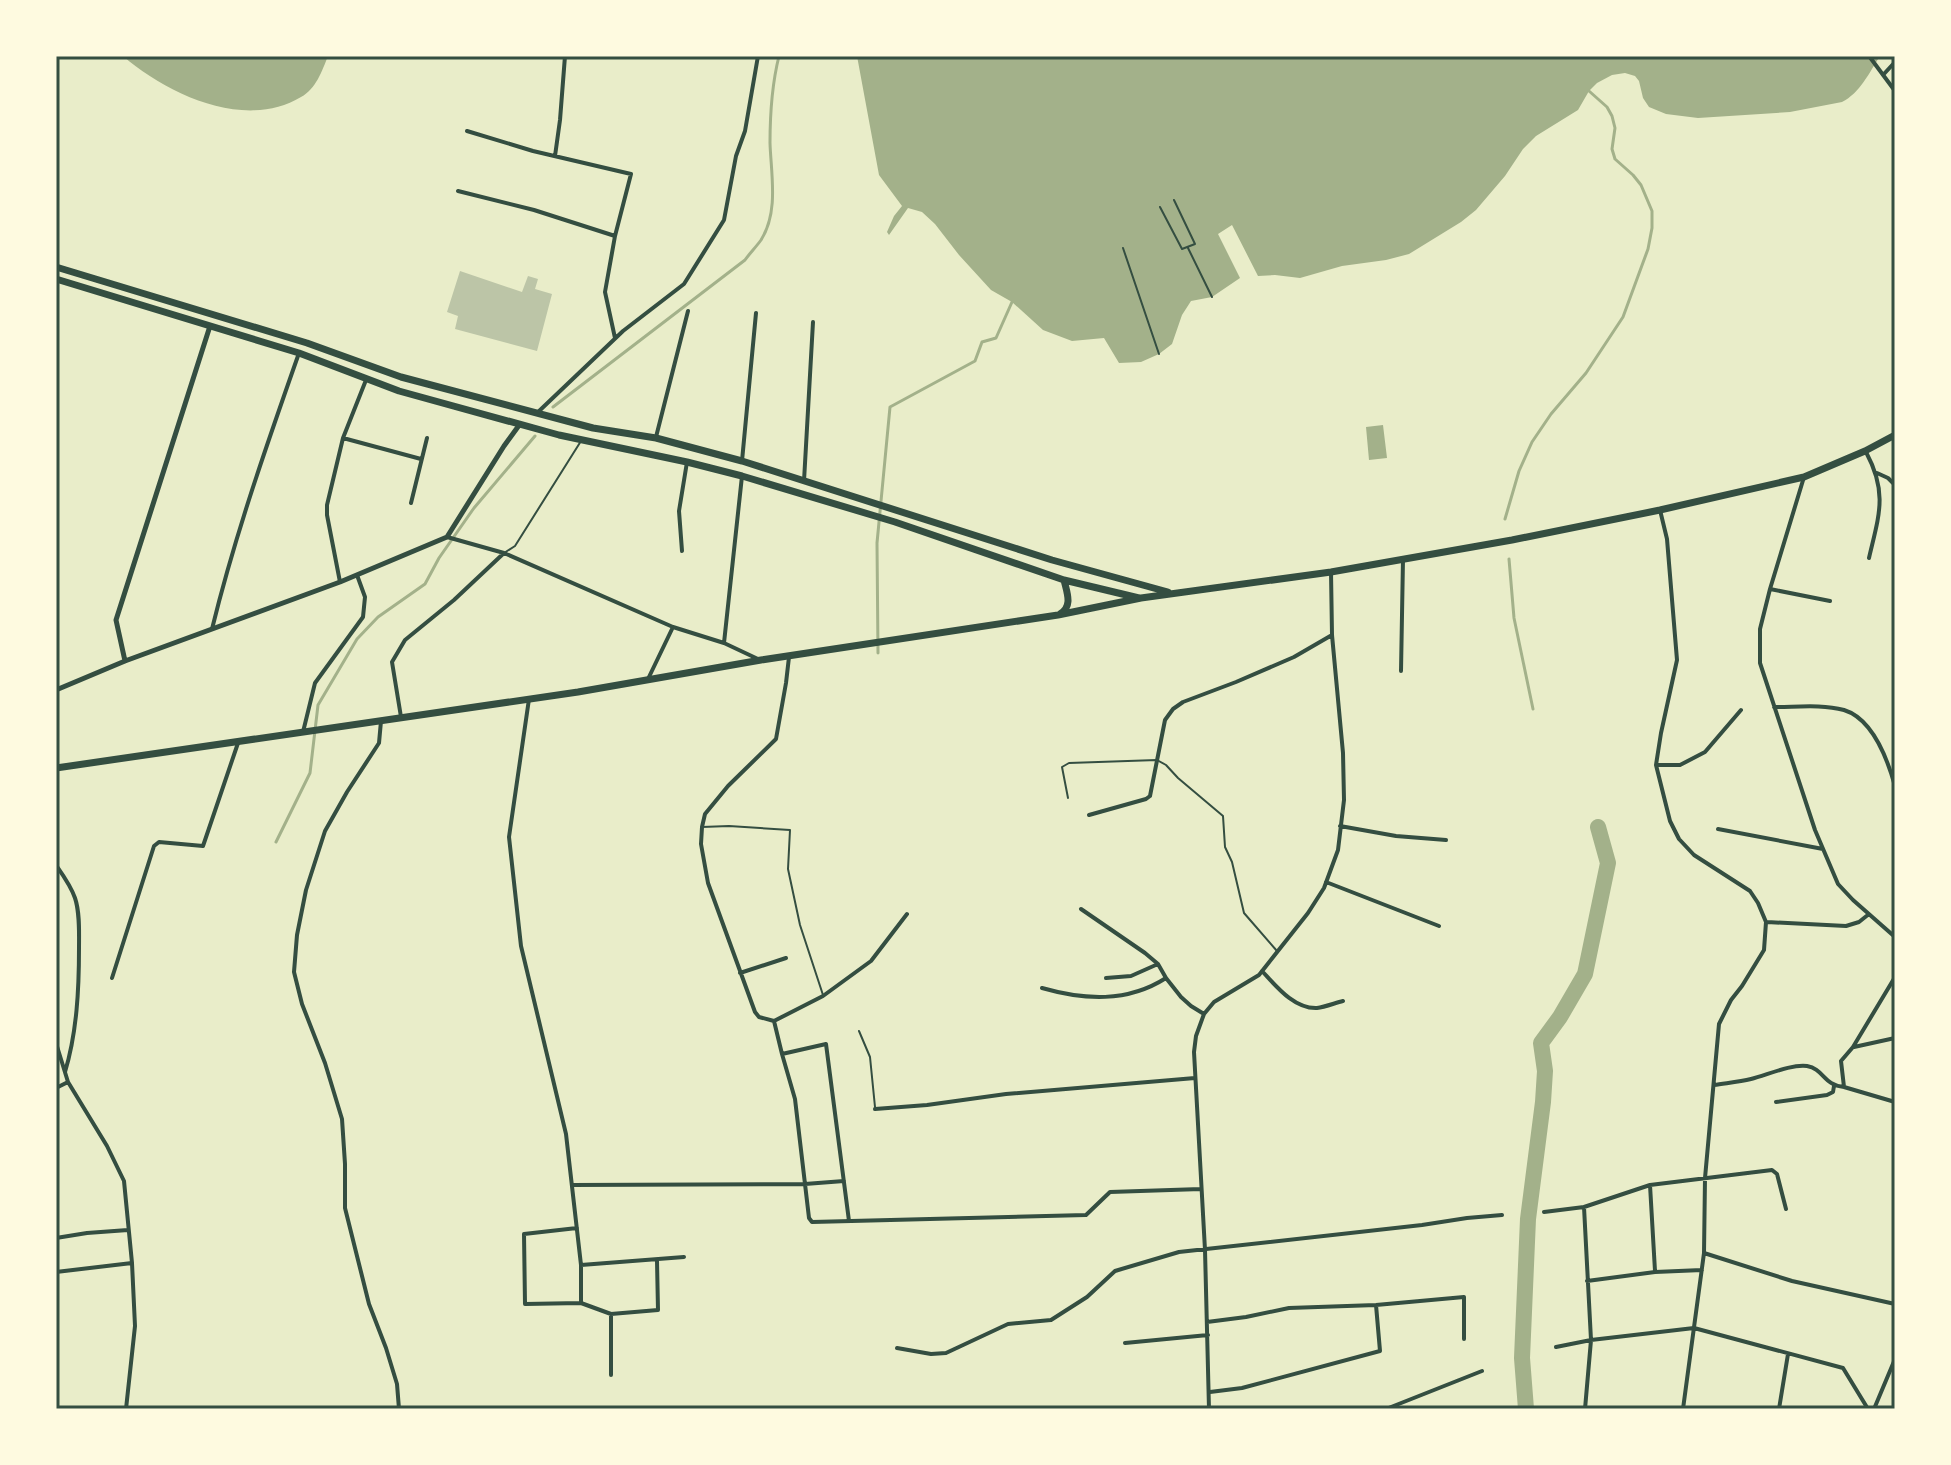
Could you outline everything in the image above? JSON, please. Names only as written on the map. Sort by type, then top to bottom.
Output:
[{"type":"main road","points":[[56,267],[307,343],[401,377],[593,428],[656,438],[742,461],[1052,560],[1174,593]]},
{"type":"main road","points":[[56,279],[299,353],[399,391],[559,435],[742,476],[895,522],[1064,580],[1141,598]]},
{"type":"main road","points":[[56,768],[529,699],[1058,615],[1141,598],[1331,572],[1512,540],[1804,477],[1895,435]]},
{"type":"main road","points":[[1058,615],[1068,605],[1064,580]]},
{"type":"street","points":[[555,156],[565,56]]},
{"type":"street","points":[[537,413],[615,338],[684,284],[724,220],[736,156],[745,131],[758,56]]},
{"type":"street","points":[[1869,56],[1895,91]]},
{"type":"street","points":[[1883,75],[1895,62]]},
{"type":"street","points":[[467,131],[631,174],[605,292],[615,338]]},
{"type":"street","points":[[458,191],[534,210],[615,236]]},
{"type":"street","points":[[656,438],[688,311]]},
{"type":"street","points":[[742,461],[756,313]]},
{"type":"street","points":[[804,481],[813,322]]},
{"type":"street","points":[[125,661],[116,620],[210,326]]},
{"type":"street","points":[[212,630],[259,469],[299,353]]},
{"type":"street","points":[[340,582],[327,510],[343,438],[367,378]]},
{"type":"street","points":[[56,690],[125,661],[340,582],[447,537],[504,446],[524,425]]},
{"type":"street","points":[[343,438],[421,459]]},
{"type":"street","points":[[411,503],[427,438]]},
{"type":"street","points":[[1865,451],[1877,473],[1880,503],[1869,558]]},
{"type":"street","points":[[682,551],[679,511],[687,462]]},
{"type":"street","points":[[1877,473],[1895,485]]},
{"type":"street","points":[[724,643],[742,476]]},
{"type":"street","points":[[1804,477],[1760,629],[1760,663],[1823,849],[1838,884],[1895,937]]},
{"type":"street","points":[[1660,510],[1667,539],[1677,660],[1656,765],[1670,821],[1679,839],[1694,855],[1750,891],[1766,922],[1764,950],[1719,1024],[1705,1178],[1704,1253],[1683,1409]]},
{"type":"street","points":[[447,537],[504,553],[673,627],[724,643],[761,660]]},
{"type":"street","points":[[401,717],[392,662],[405,640],[504,553]]},
{"type":"street","points":[[1401,671],[1403,559]]},
{"type":"street","points":[[1209,1409],[1205,1250],[1194,1052],[1196,1036],[1204,1014],[1214,1002],[1262,971],[1308,913],[1326,882],[1338,850],[1344,800],[1343,753],[1332,635],[1331,572]]},
{"type":"street","points":[[303,732],[315,683],[363,617],[365,597],[357,575]]},
{"type":"street","points":[[1770,589],[1830,601]]},
{"type":"street","points":[[648,680],[673,627]]},
{"type":"street","points":[[1089,815],[1150,796],[1165,720],[1173,709],[1183,702],[1294,657],[1332,635]]},
{"type":"street","points":[[789,656],[776,739],[728,786],[705,814],[702,827],[701,844],[708,883],[757,1015],[774,1021],[823,996],[871,961],[907,914]]},
{"type":"street","points":[[529,699],[509,837],[521,946],[566,1134],[581,1265],[581,1303]]},
{"type":"street","points":[[1773,707],[1828,707],[1847,711],[1857,717],[1881,747],[1895,786]]},
{"type":"street","points":[[1656,765],[1680,765],[1705,752],[1741,710]]},
{"type":"street","points":[[381,721],[379,743],[325,831],[306,890],[294,972],[342,1119],[345,1208],[369,1304],[397,1384],[399,1409]]},
{"type":"street","points":[[112,978],[154,846],[159,842],[203,846],[239,741]]},
{"type":"street","points":[[1340,826],[1396,836],[1446,840]]},
{"type":"street","points":[[1718,829],[1823,849]]},
{"type":"street","points":[[56,865],[75,899],[79,930],[79,984],[71,1053],[65,1073]]},
{"type":"street","points":[[1326,882],[1439,926]]},
{"type":"street","points":[[1081,909],[1158,964],[1191,1006],[1204,1014]]},
{"type":"street","points":[[1766,922],[1846,926],[1859,922],[1869,914]]},
{"type":"street","points":[[740,973],[786,958]]},
{"type":"street","points":[[1106,978],[1131,976],[1158,964]]},
{"type":"street","points":[[1262,971],[1304,1007],[1318,1008],[1343,1001]]},
{"type":"street","points":[[1844,1087],[1841,1061],[1853,1047],[1895,977]]},
{"type":"street","points":[[1042,988],[1066,995],[1120,997],[1154,986],[1166,978]]},
{"type":"street","points":[[774,1021],[795,1099],[812,1222],[1086,1215],[1110,1192],[1201,1189]]},
{"type":"street","points":[[1853,1047],[1895,1038]]},
{"type":"street","points":[[56,1043],[68,1082],[107,1146],[124,1181],[135,1326],[126,1409]]},
{"type":"street","points":[[782,1054],[826,1044],[849,1221]]},
{"type":"street","points":[[1714,1085],[1807,1066],[1834,1086],[1895,1102]]},
{"type":"street","points":[[875,1109],[1196,1078]]},
{"type":"street","points":[[56,1088],[68,1082]]},
{"type":"street","points":[[1776,1102],[1827,1095],[1833,1092],[1834,1086]]},
{"type":"street","points":[[1544,1212],[1584,1207],[1650,1185],[1775,1171],[1786,1209]]},
{"type":"street","points":[[572,1185],[805,1184],[844,1181]]},
{"type":"street","points":[[1650,1185],[1655,1272]]},
{"type":"street","points":[[1584,1207],[1591,1340],[1585,1409]]},
{"type":"street","points":[[897,1348],[931,1354],[946,1353],[1008,1324],[1051,1320],[1087,1297],[1115,1271],[1179,1252],[1502,1215]]},
{"type":"street","points":[[577,1228],[524,1234],[523,1301],[527,1305],[581,1303],[611,1314],[658,1310],[657,1261]]},
{"type":"street","points":[[56,1238],[128,1230]]},
{"type":"street","points":[[1704,1253],[1792,1281],[1895,1304]]},
{"type":"street","points":[[581,1265],[684,1257]]},
{"type":"street","points":[[56,1272],[132,1263]]},
{"type":"street","points":[[1587,1281],[1655,1272],[1702,1270]]},
{"type":"street","points":[[1207,1322],[1289,1308],[1376,1305],[1464,1297],[1464,1339]]},
{"type":"street","points":[[1209,1392],[1242,1388],[1380,1351],[1376,1305]]},
{"type":"street","points":[[611,1314],[611,1375]]},
{"type":"street","points":[[1556,1347],[1694,1328],[1843,1368],[1868,1409]]},
{"type":"street","points":[[1125,1343],[1208,1335]]},
{"type":"street","points":[[1779,1409],[1788,1354]]},
{"type":"street","points":[[1874,1409],[1895,1359]]},
{"type":"street","points":[[1386,1409],[1482,1371]]},
{"type":"lane","points":[[504,553],[515,546],[581,440]]},
{"type":"lane","points":[[1068,798],[1064,764],[1157,760],[1166,765],[1223,816],[1225,847],[1232,862],[1244,913],[1277,951]]},
{"type":"lane","points":[[702,827],[790,830],[788,869],[800,925],[823,996]]},
{"type":"lane","points":[[859,1031],[870,1057],[875,1109]]},
{"type":"path","points":[[1160,207],[1182,249],[1195,244],[1174,200]]},
{"type":"path","points":[[1188,247],[1212,297]]},
{"type":"path","points":[[1123,248],[1159,354]]},
{"type":"shaded area","points":[[123,56],[328,56],[318,79],[306,94],[279,107],[256,110],[208,104],[184,95]]},
{"type":"shaded area","points":[[857,56],[1880,56],[1864,82],[1842,102],[1790,112],[1698,118],[1666,114],[1649,107],[1635,76],[1625,73],[1612,75],[1589,91],[1578,110],[1536,136],[1476,210],[1409,254],[1386,260],[1342,266],[1300,278],[1258,276],[1232,225],[1218,234],[1240,278],[1212,297],[1191,301],[1182,315],[1172,344],[1159,354],[1141,362],[1119,363],[1104,338],[1072,341],[1043,330],[1012,302],[991,290],[922,212],[908,208],[889,235],[887,232],[894,216],[902,206],[879,175]]},
{"type":"shaded area","points":[[1383,425],[1387,458],[1369,460],[1366,427]]},
{"type":"building","points":[[460,271],[522,292],[528,276],[538,279],[535,289],[552,294],[537,351],[455,329],[458,316],[447,312]]},
{"type":"waterway","points":[[553,407],[745,260],[761,240],[767,229],[772,205],[770,121],[779,56]]},
{"type":"waterway","points":[[1505,519],[1519,471],[1532,442],[1586,373],[1623,317],[1648,249],[1652,211],[1641,185],[1615,159],[1612,116],[1607,107],[1589,91]]},
{"type":"waterway","points":[[878,653],[877,543],[890,407],[975,361],[982,342],[996,338],[1012,302]]},
{"type":"waterway","points":[[276,842],[310,773],[318,705],[357,639],[378,617],[425,584],[474,508],[535,436]]},
{"type":"waterway","points":[[1509,559],[1514,618],[1533,709]]},
{"type":"waterway","points":[[1526,1409],[1522,1358],[1528,1219],[1545,1071],[1541,1043],[1585,974],[1608,863],[1598,827]]}]
